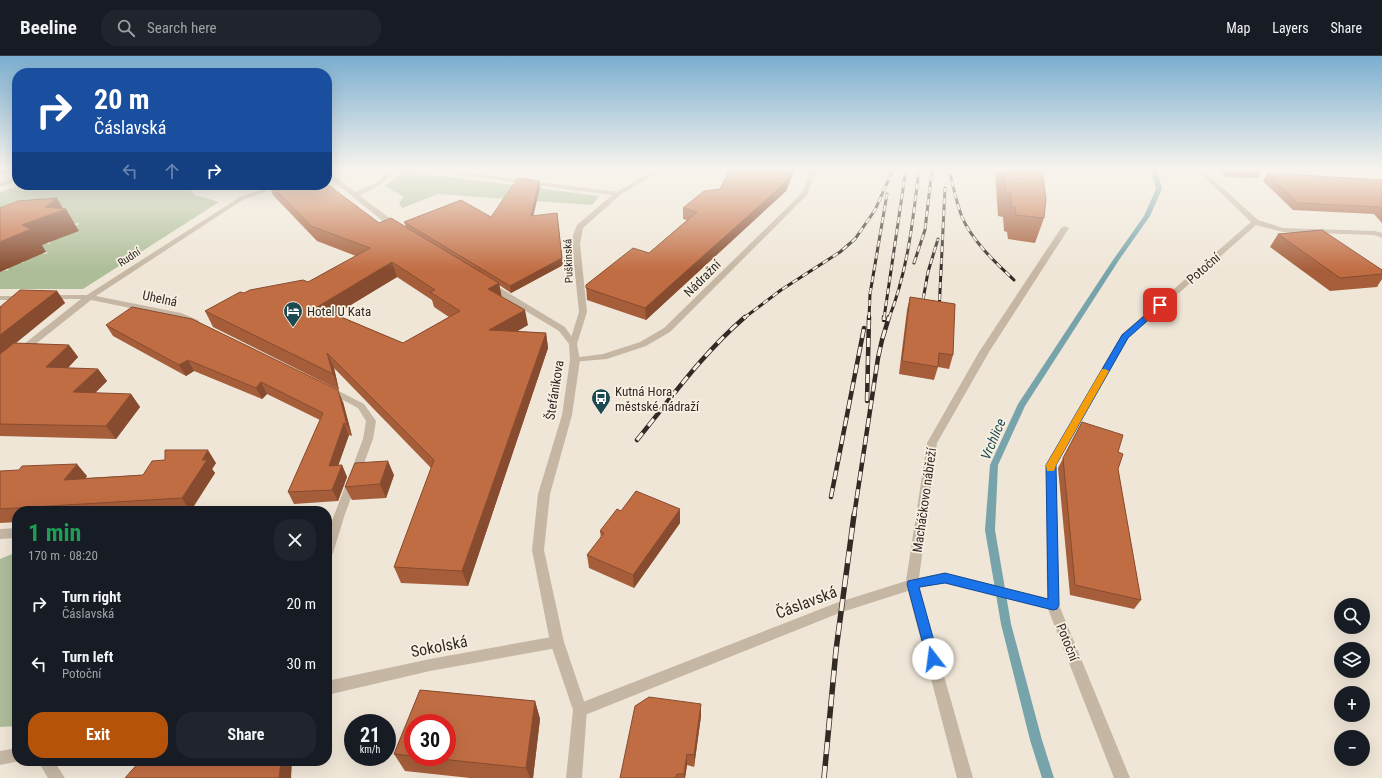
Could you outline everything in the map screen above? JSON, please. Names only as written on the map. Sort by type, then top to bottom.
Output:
[{"type":"street","name":"Rudní","points":[[0,368],[89,297],[235,203]]},
{"type":"street","points":[[365,203],[404,233]]},
{"type":"street","name":"Puškinská","points":[[573,344],[581,322],[582,312],[577,266],[577,235],[580,227],[608,203]]},
{"type":"street","name":"Nádražní","points":[[575,360],[604,357],[643,344],[667,330],[796,203]]},
{"type":"street","points":[[1235,203],[1255,222],[1283,230],[1380,234]]},
{"type":"street","name":"Potoční","points":[[1122,778],[1053,605],[1051,465],[1125,336],[1255,222]]},
{"type":"street","name":"Macháčkovo nábřeží","points":[[965,778],[912,584],[932,443],[984,352],[1065,228]]},
{"type":"street","name":"Štefánikova","points":[[483,281],[562,329],[573,344],[575,360],[567,415],[544,494],[538,550],[557,642]]},
{"type":"street","name":"Uhelná","points":[[0,298],[89,297],[181,316],[202,325]]},
{"type":"street","points":[[322,386],[361,406],[371,421],[368,439],[333,517]]},
{"type":"street","points":[[0,534],[12,533]]},
{"type":"street","name":"Čáslavská","points":[[580,710],[840,607],[912,584],[945,578],[1053,605]]},
{"type":"street","points":[[557,642],[580,710],[574,778]]},
{"type":"street","name":"Sokolská","points":[[332,687],[430,665],[557,642]]},
{"type":"street","points":[[0,758],[12,756]]},
{"type":"street","points":[[48,766],[56,778]]},
{"type":"green space","points":[[0,203],[218,203],[83,289],[0,289],[0,271],[9,270],[7,268],[18,263],[24,263],[22,261],[41,253],[48,253],[36,247],[46,243],[49,244],[51,242],[50,241],[79,223],[0,238]]},
{"type":"green space","points":[[399,203],[416,203],[402,208]]},
{"type":"green space","points":[[560,203],[594,203],[592,205]]},
{"type":"green space","points":[[12,554],[12,726],[0,727],[0,559]]},
{"type":"building","points":[[14,203],[51,203],[45,207],[66,209],[22,225],[31,229],[0,242],[0,208]]},
{"type":"building","points":[[288,203],[352,203],[379,223],[391,218],[499,283],[488,289],[525,310],[489,330],[546,333],[462,571],[394,567],[434,460],[327,353],[333,374],[205,311],[240,292],[244,293],[250,290],[303,280],[308,282],[370,248],[311,226]],"holes":[[[392,262],[435,290],[430,292],[460,311],[403,343],[317,307]]]},
{"type":"building","points":[[454,203],[466,203],[491,217],[501,203],[534,203],[531,216],[557,213],[562,258],[510,286],[404,222]]},
{"type":"building","points":[[690,203],[763,203],[645,308],[586,288],[586,285],[633,248],[649,253],[697,212],[683,208]]},
{"type":"building","points":[[1011,203],[1046,203],[1044,218],[1016,215],[1015,207],[1011,207]]},
{"type":"building","points":[[1298,203],[1382,203],[1382,210],[1379,207]]},
{"type":"building","points":[[1322,230],[1382,270],[1382,274],[1340,278],[1278,234]]},
{"type":"building","points":[[20,290],[57,291],[0,335],[0,307]]},
{"type":"building","points":[[910,297],[955,304],[953,355],[939,353],[938,367],[902,361]]},
{"type":"building","points":[[132,307],[192,319],[338,390],[347,425],[344,423],[329,466],[342,465],[332,490],[288,492],[323,413],[261,382],[256,388],[188,360],[179,365],[106,325]]},
{"type":"building","points":[[14,343],[69,345],[46,367],[98,369],[73,392],[131,394],[106,426],[0,424],[0,354]]},
{"type":"building","points":[[1082,422],[1123,435],[1118,452],[1123,454],[1118,469],[1141,600],[1075,585],[1063,458]]},
{"type":"building","points":[[165,450],[208,450],[202,460],[207,460],[182,498],[50,506],[12,506],[12,508],[0,509],[0,471],[19,470],[22,466],[77,464],[64,480],[143,475],[152,461],[165,460]]},
{"type":"building","points":[[388,461],[380,484],[345,487],[355,463]]},
{"type":"building","points":[[636,491],[680,509],[633,575],[587,555],[604,533],[600,531],[617,509],[621,511]]},
{"type":"building","points":[[420,690],[535,701],[526,768],[456,761],[456,714],[410,714]]},
{"type":"building","points":[[649,697],[701,704],[694,755],[687,754],[684,774],[677,774],[676,778],[620,778],[635,706]]},
{"type":"building","points":[[404,729],[404,755],[396,754],[396,749]]},
{"type":"building","points":[[136,766],[280,766],[279,778],[125,778]]},
{"type":"waterway","name":"Vrchlice","points":[[1048,778],[1036,740],[1006,624],[990,530],[994,465],[1021,406],[1116,260],[1147,216],[1153,203]]},
{"type":"railway","points":[[744,318],[781,290],[840,252],[855,239],[875,210],[878,203]]},
{"type":"railway","points":[[869,318],[870,294],[886,203]]},
{"type":"railway","points":[[884,318],[901,203]]},
{"type":"railway","points":[[889,318],[901,282],[909,245],[915,203]]},
{"type":"railway","points":[[914,263],[925,230],[928,203]]},
{"type":"railway","points":[[939,312],[944,203]]},
{"type":"railway","points":[[957,203],[962,217],[972,235],[985,251],[1014,280]]},
{"type":"railway","points":[[921,311],[928,272],[938,239]]},
{"type":"railway","points":[[637,440],[701,361],[745,317]]},
{"type":"railway","points":[[867,401],[869,317]]},
{"type":"railway","points":[[854,516],[878,358],[889,317]]},
{"type":"railway","points":[[831,497],[864,328]]},
{"type":"railway","points":[[824,778],[836,650],[854,515]]},
{"type":"slow traffic","points":[[1051,468],[1051,465],[1105,371]]},
{"type":"place","name":"Hotel U Kata","points":[[293,328]]},
{"type":"place","name":"Kutná Hora, městské nádraží","points":[[601,415]]},
{"type":"route","points":[[933,659],[912,584],[945,578],[1053,605],[1051,465],[1125,336],[1160,305]]}]
